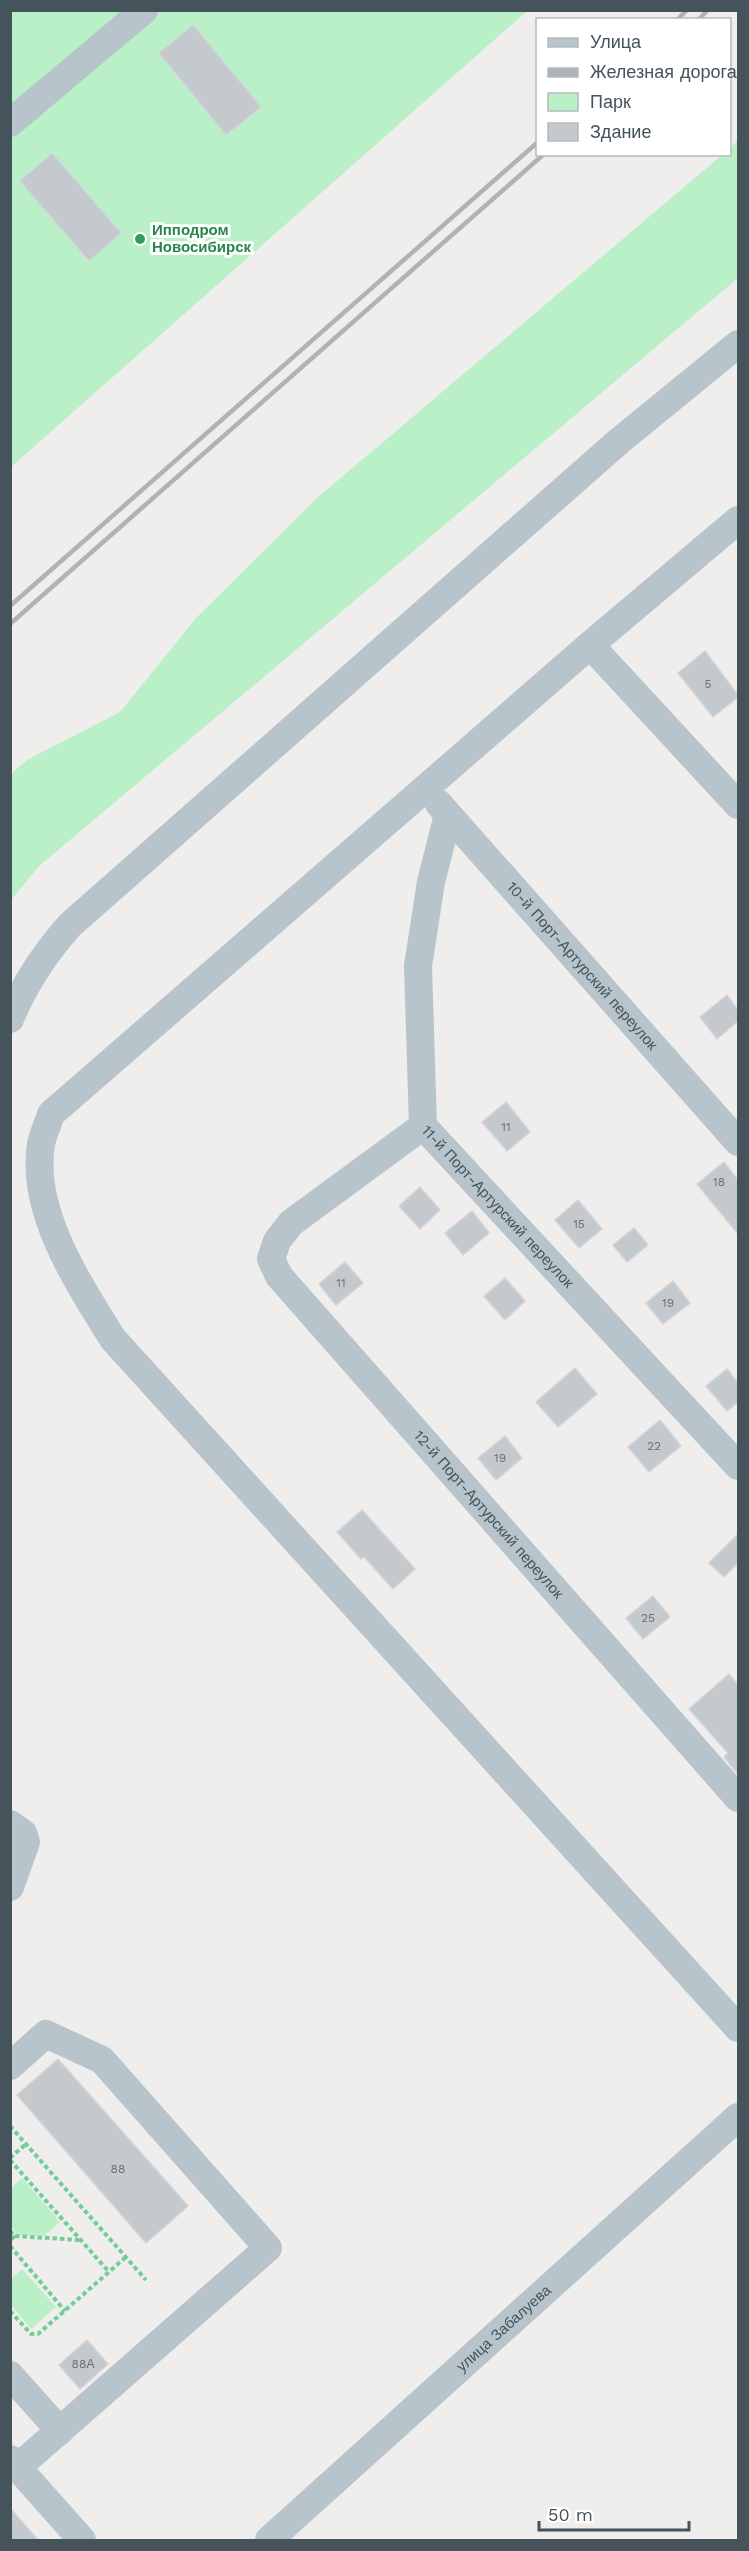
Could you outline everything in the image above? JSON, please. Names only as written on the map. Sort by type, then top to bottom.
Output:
[{"type":"street","points":[[10,123],[144,10]]},
{"type":"street","points":[[10,1019],[34,972],[49,949],[70,925],[618,442],[738,344]]},
{"type":"street","points":[[738,520],[590,645],[51,1114],[41,1144],[41,1179],[51,1225],[70,1270],[113,1338],[738,2028]]},
{"type":"street","points":[[590,645],[738,805]]},
{"type":"street","name":"10-й Порт-Артурский переулок","points":[[426,789],[738,1142]]},
{"type":"street","name":"11-й Порт-Артурский переулок","points":[[448,815],[430,882],[418,966],[423,1126],[738,1466]]},
{"type":"street","name":"12-й Порт-Артурский переулок","points":[[423,1126],[291,1224],[277,1241],[271,1258],[279,1276],[738,1798]]},
{"type":"street","points":[[10,1824],[23,1833],[26,1842],[10,1887]]},
{"type":"street","points":[[10,2066],[46,2034],[102,2060],[268,2248],[60,2431],[14,2463],[82,2541]]},
{"type":"street","name":"улица Забалуева","points":[[269,2541],[738,2117]]},
{"type":"street","points":[[10,2375],[60,2431]]},
{"type":"path","points":[[10,2126],[146,2280]]},
{"type":"path","points":[[27,2144],[10,2159],[109,2272]]},
{"type":"path","points":[[10,2231],[15,2236],[81,2240]]},
{"type":"path","points":[[10,2240],[15,2236]]},
{"type":"path","points":[[10,2246],[65,2311]]},
{"type":"path","points":[[10,2311],[35,2336],[126,2257]]},
{"type":"green space","name":"Ипподром Новосибирск","points":[[11,11],[527,11],[11,467]]},
{"type":"green space","points":[[738,140],[738,278],[39,866],[11,900],[11,774],[27,760],[120,712],[197,617],[317,498],[721,156],[731,156],[731,147]]},
{"type":"green space","points":[[22,2178],[60,2222],[44,2236],[18,2235],[11,2226],[11,2188]]},
{"type":"green space","points":[[22,2269],[56,2307],[31,2329],[11,2305],[11,2279]]},
{"type":"building","points":[[193,25],[261,107],[226,135],[159,53]]},
{"type":"building","points":[[52,153],[121,233],[89,261],[20,181]]},
{"type":"building","points":[[705,651],[738,695],[713,717],[678,673]]},
{"type":"building","points":[[727,995],[738,1010],[738,1021],[717,1039],[700,1017]]},
{"type":"building","points":[[506,1102],[530,1132],[507,1151],[482,1122]]},
{"type":"building","points":[[724,1162],[738,1180],[738,1234],[697,1184]]},
{"type":"building","points":[[420,1187],[440,1210],[420,1229],[399,1206]]},
{"type":"building","points":[[578,1200],[602,1229],[579,1248],[555,1220]]},
{"type":"building","points":[[472,1211],[489,1233],[463,1255],[445,1233]]},
{"type":"building","points":[[634,1228],[648,1245],[627,1262],[613,1245]]},
{"type":"building","points":[[345,1262],[363,1283],[336,1305],[319,1284]]},
{"type":"building","points":[[505,1278],[525,1301],[505,1320],[484,1296]]},
{"type":"building","points":[[673,1281],[690,1303],[663,1324],[646,1303]]},
{"type":"building","points":[[575,1368],[597,1394],[558,1427],[536,1402]]},
{"type":"building","points":[[727,1369],[738,1383],[738,1402],[727,1411],[706,1386]]},
{"type":"building","points":[[660,1420],[681,1446],[649,1472],[628,1447]]},
{"type":"building","points":[[505,1436],[522,1458],[496,1480],[478,1458]]},
{"type":"building","points":[[362,1510],[415,1569],[393,1589],[364,1557],[361,1559],[337,1532]]},
{"type":"building","points":[[738,1534],[738,1563],[724,1577],[709,1563]]},
{"type":"building","points":[[653,1596],[670,1617],[643,1639],[626,1618]]},
{"type":"building","points":[[729,1674],[738,1685],[738,1774],[724,1757],[728,1753],[689,1709]]},
{"type":"building","points":[[58,2059],[188,2206],[146,2243],[17,2095]]},
{"type":"building","points":[[87,2340],[108,2364],[80,2389],[59,2365]]},
{"type":"building","points":[[10,2508],[39,2541],[10,2541]]},
{"type":"railway","points":[[679,18],[687,10]]},
{"type":"railway","points":[[700,18],[708,10]]},
{"type":"railway","points":[[10,606],[536,144]]},
{"type":"railway","points":[[10,624],[542,156]]},
{"type":"place","name":"Ипподром Новосибирск","points":[[140,239]]}]
